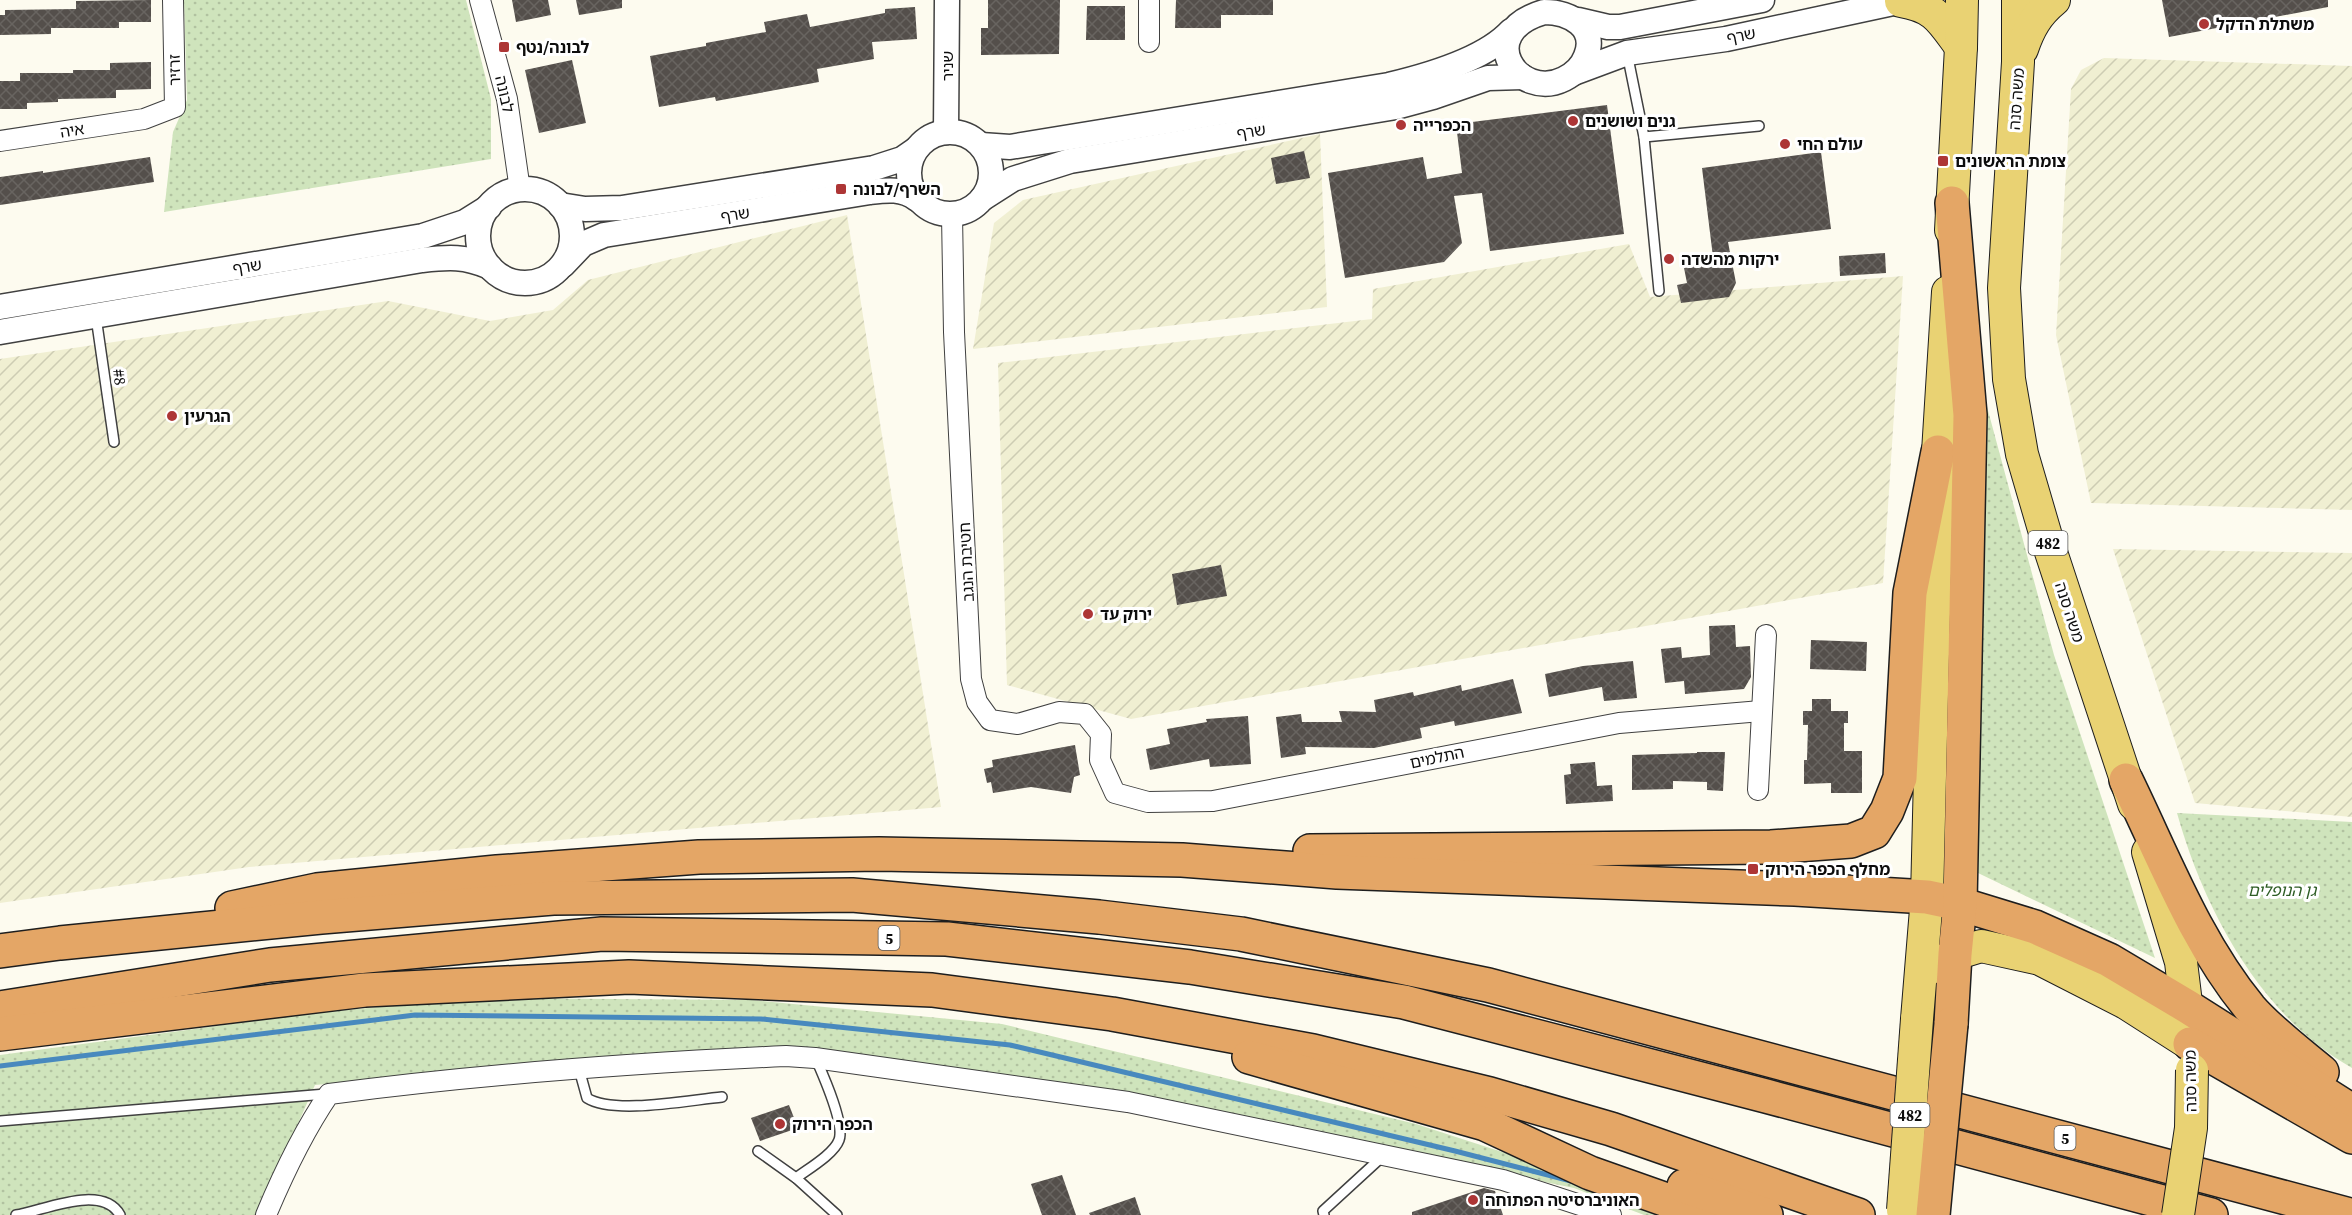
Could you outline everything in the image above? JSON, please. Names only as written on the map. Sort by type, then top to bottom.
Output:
[{"type":"highway","points":[[1912,1213],[1951,1024],[1960,904],[1970,415],[1952,203]]},
{"type":"highway","points":[[1182,860],[1326,850],[1771,847],[1851,841],[1874,832],[1887,811],[1900,778],[1910,593],[1938,452]]},
{"type":"highway","points":[[2126,780],[2199,935],[2233,985],[2252,1010],[2288,1044],[2352,1095]]},
{"type":"highway","points":[[60,944],[316,890],[544,868],[699,857],[879,854],[1182,860],[1337,873],[1927,897],[1960,904],[2035,927],[2098,955],[2188,1007],[2352,1111]]},
{"type":"highway","name":"5","points":[[0,951],[321,917],[553,898],[852,895],[1110,918],[1241,934],[1488,985],[2350,1215]]},
{"type":"highway","name":"5","points":[[0,1008],[270,965],[602,934],[947,939],[1191,967],[1404,1002],[2211,1215]]},
{"type":"highway","points":[[0,1034],[365,990],[629,977],[932,990],[1112,1014],[1313,1051],[1490,1094],[1622,1132],[1858,1215]]},
{"type":"highway","points":[[1112,1014],[1300,1073],[1619,1162],[1766,1215]]},
{"type":"highway","points":[[2191,1057],[2352,1137]]},
{"type":"highway","points":[[1485,1124],[1590,1173],[1708,1215]]},
{"type":"main road","name":"482","points":[[1912,1213],[1919,1005],[1927,897],[1938,452],[1946,345],[1962,0]]},
{"type":"main road","name":"משה סנה","points":[[2018,0],[2018,62],[2004,288],[2009,379],[2022,454],[2048,543],[2126,780],[2181,962],[2188,1007],[2191,1128],[2178,1215]]},
{"type":"main road","points":[[2018,62],[2029,28],[2042,10],[2054,0]]},
{"type":"main road","points":[[1904,1],[1919,4],[1938,16],[1961,47]]},
{"type":"main road","points":[[1919,1005],[1934,968],[1955,954],[1981,946],[2040,959],[2126,1003],[2191,1057]]},
{"type":"street","name":"זרזיר","points":[[144,119],[175,107],[173,0]]},
{"type":"street","name":"לבונה","points":[[480,0],[507,99],[520,190]]},
{"type":"street","name":"שניר","points":[[946,132],[947,0]]},
{"type":"street","points":[[1149,0],[1149,42]]},
{"type":"street","name":"שרף","points":[[1578,21],[1620,27],[1762,0]]},
{"type":"street","name":"שרף","points":[[1576,72],[1627,53],[1726,39],[1904,1]]},
{"type":"street","points":[[1546,6],[1578,21],[1589,40],[1588,53],[1576,72],[1559,81],[1547,83],[1523,77],[1512,67],[1506,50],[1511,30],[1522,20],[1546,6]]},
{"type":"street","name":"שרף","points":[[981,145],[1010,147],[1389,85],[1430,74],[1456,63],[1494,45],[1511,30]]},
{"type":"street","name":"שרף","points":[[983,198],[1013,179],[1070,161],[1396,107],[1488,78],[1523,77]]},
{"type":"street","name":"איה","points":[[0,141],[144,119]]},
{"type":"street","points":[[946,132],[965,135],[981,145],[989,158],[992,173],[989,187],[975,207],[964,213],[939,214],[926,208],[917,199],[910,187],[908,173],[915,150],[923,141],[946,132]]},
{"type":"street","name":"שרף","points":[[560,205],[585,209],[622,208],[874,168],[902,159],[915,150]]},
{"type":"street","points":[[520,190],[534,190],[547,194],[560,205],[567,213],[572,226],[572,239],[563,265],[553,274],[540,281],[526,283],[500,276],[490,267],[483,256],[479,237],[482,218],[489,207],[504,194],[520,190]]},
{"type":"street","name":"שרף","points":[[563,265],[583,244],[604,235],[870,192],[890,190],[909,193],[917,199]]},
{"type":"street","name":"שרף","points":[[0,307],[423,236],[465,222],[489,207]]},
{"type":"street","name":"חטיבת הנגב","points":[[952,215],[954,332],[971,679],[977,702],[990,720],[1018,724],[1059,712],[1085,714],[1101,734],[1101,760],[1115,793]]},
{"type":"street","name":"שרף","points":[[0,332],[422,260],[453,257],[472,259],[490,267]]},
{"type":"street","points":[[1758,790],[1766,635]]},
{"type":"street","name":"התלמים","points":[[1115,793],[1148,802],[1213,801],[1619,723],[1761,711]]},
{"type":"street","points":[[266,1215],[288,1164],[329,1094],[387,1086],[579,1069],[786,1056],[815,1058],[1128,1102],[1503,1180],[1611,1215]]},
{"type":"lane","points":[[1627,53],[1644,137],[1659,291]]},
{"type":"lane","points":[[1644,137],[1759,126]]},
{"type":"lane","name":"#8","points":[[96,316],[114,442]]},
{"type":"lane","points":[[796,1178],[824,1157],[839,1140],[839,1127],[834,1107],[815,1058]]},
{"type":"lane","points":[[579,1069],[587,1098],[595,1103],[615,1107],[722,1097]]},
{"type":"lane","points":[[0,1121],[329,1094]]},
{"type":"lane","points":[[758,1151],[796,1178],[837,1215]]},
{"type":"lane","points":[[1324,1215],[1323,1211],[1384,1155]]},
{"type":"lane","points":[[16,1215],[83,1200],[100,1199],[109,1203],[120,1215]]},
{"type":"green space","points":[[184,0],[466,0],[491,99],[491,159],[164,212],[173,132],[187,100]]},
{"type":"green space","points":[[2104,58],[2352,66],[2352,510],[2091,503],[2056,335],[2071,89],[2081,70]]},
{"type":"green space","points":[[1320,134],[1327,307],[973,349],[994,223],[1023,200]]},
{"type":"green space","points":[[847,215],[941,807],[249,867],[0,903],[0,359],[388,301],[490,321],[553,310],[588,280]]},
{"type":"green space","points":[[1629,244],[1650,297],[1903,276],[1883,583],[1131,719],[1007,685],[998,363],[1372,319],[1373,289]]},
{"type":"green space","points":[[1986,403],[2054,655],[2155,958],[1978,873]]},
{"type":"green space","points":[[2113,549],[2352,553],[2352,817],[2195,803]]},
{"type":"green space","name":"גן הנופלים","points":[[2177,813],[2352,822],[2352,1068],[2319,1046],[2290,1020],[2240,958],[2203,887]]},
{"type":"green space","points":[[478,998],[752,1000],[1002,1024],[1416,1124],[1564,1172],[1684,1215],[1644,1215],[1574,1188],[1040,1079],[790,1047],[622,1057],[315,1085],[258,1215],[0,1215],[0,1055],[313,1013]]},
{"type":"building","points":[[151,0],[151,22],[119,22],[119,28],[51,28],[51,34],[0,35],[0,15],[5,15],[5,10],[76,9],[76,1]]},
{"type":"building","points":[[512,0],[548,0],[551,15],[516,22]]},
{"type":"building","points":[[576,0],[622,0],[622,8],[579,15]]},
{"type":"building","points":[[988,0],[1060,0],[1059,54],[981,55],[981,28],[988,28]]},
{"type":"building","points":[[1176,0],[1273,0],[1273,15],[1221,15],[1221,28],[1175,28]]},
{"type":"building","name":"משתלת הדקל","points":[[2162,0],[2328,0],[2328,7],[2169,37]]},
{"type":"building","points":[[1087,6],[1125,6],[1125,40],[1086,40]]},
{"type":"building","points":[[915,7],[917,39],[872,42],[874,59],[817,69],[819,82],[716,101],[715,97],[659,107],[650,56],[766,32],[764,22],[807,14],[810,27],[885,13],[885,9]]},
{"type":"building","points":[[572,60],[586,123],[539,133],[525,70]]},
{"type":"building","points":[[151,62],[151,89],[116,90],[116,98],[58,99],[58,102],[27,103],[27,109],[0,109],[0,81],[20,81],[20,73],[110,70],[110,63]]},
{"type":"building","points":[[1607,105],[1624,234],[1490,251],[1482,193],[1454,196],[1462,243],[1444,262],[1345,278],[1328,173],[1423,157],[1427,179],[1462,173],[1456,124]]},
{"type":"building","points":[[1304,151],[1310,178],[1276,184],[1271,158]]},
{"type":"building","points":[[1821,152],[1831,229],[1728,242],[1736,283],[1729,297],[1681,303],[1677,285],[1687,283],[1683,263],[1713,257],[1702,168]]},
{"type":"building","points":[[150,157],[154,182],[0,205],[0,177]]},
{"type":"building","points":[[1885,253],[1886,273],[1840,276],[1839,256]]},
{"type":"building","points":[[1221,565],[1227,596],[1177,605],[1172,574]]},
{"type":"building","points":[[1735,625],[1736,647],[1750,646],[1751,677],[1744,689],[1685,694],[1684,681],[1665,683],[1661,649],[1681,647],[1682,658],[1710,655],[1709,626]]},
{"type":"building","points":[[1811,640],[1867,642],[1866,671],[1810,669]]},
{"type":"building","points":[[1633,661],[1637,698],[1604,701],[1602,687],[1549,697],[1545,674],[1583,666]]},
{"type":"building","points":[[1513,679],[1522,713],[1455,726],[1454,721],[1420,728],[1422,738],[1374,748],[1305,747],[1306,754],[1281,758],[1276,717],[1301,714],[1302,722],[1342,722],[1339,711],[1376,712],[1374,700],[1413,692],[1414,696],[1461,685],[1462,691]]},
{"type":"building","points":[[1812,699],[1831,699],[1831,711],[1848,711],[1848,723],[1844,723],[1844,751],[1862,751],[1862,793],[1831,793],[1831,783],[1804,784],[1808,725],[1803,725],[1803,711],[1812,711]]},
{"type":"building","points":[[1248,716],[1251,764],[1210,767],[1209,759],[1150,770],[1146,749],[1170,744],[1167,729],[1207,722],[1206,719]]},
{"type":"building","points":[[1075,745],[1080,775],[1074,777],[1071,793],[1031,787],[993,793],[991,782],[987,783],[984,769],[993,767],[992,760]]},
{"type":"building","points":[[1725,752],[1723,791],[1707,790],[1707,782],[1673,781],[1673,789],[1632,790],[1632,755]]},
{"type":"building","points":[[1595,762],[1597,786],[1612,785],[1613,801],[1566,804],[1564,775],[1571,774],[1570,764]]},
{"type":"building","points":[[789,1105],[798,1128],[760,1141],[751,1118]]},
{"type":"building","points":[[1062,1175],[1076,1215],[1042,1215],[1031,1184]]},
{"type":"building","name":"האוניברסיטה הפתוחה","points":[[1484,1188],[1495,1191],[1503,1215],[1412,1215],[1412,1212]]},
{"type":"building","points":[[1135,1197],[1141,1215],[1090,1215],[1089,1213]]},
{"type":"waterway","points":[[0,1066],[415,1015],[761,1019],[1010,1045],[1455,1151],[1571,1181]]},
{"type":"place","name":"משתלת הדקל","points":[[2204,24]]},
{"type":"place","name":"לבונה/נטף","points":[[504,47]]},
{"type":"place","name":"גנים ושושנים","points":[[1573,121]]},
{"type":"place","name":"הכפרייה","points":[[1401,125]]},
{"type":"place","name":"עולם החי","points":[[1785,144]]},
{"type":"place","name":"צומת הראשונים","points":[[1943,161]]},
{"type":"place","name":"השרף/לבונה","points":[[841,189]]},
{"type":"place","name":"ירקות מהשדה","points":[[1669,259]]},
{"type":"place","name":"הגרעין","points":[[172,416]]},
{"type":"place","name":"ירוק עד","points":[[1088,614]]},
{"type":"place","name":"מחלף הכפר הירוק","points":[[1753,869]]},
{"type":"place","name":"הכפר הירוק","points":[[780,1124]]},
{"type":"place","name":"האוניברסיטה הפתוחה","points":[[1473,1200]]}]
